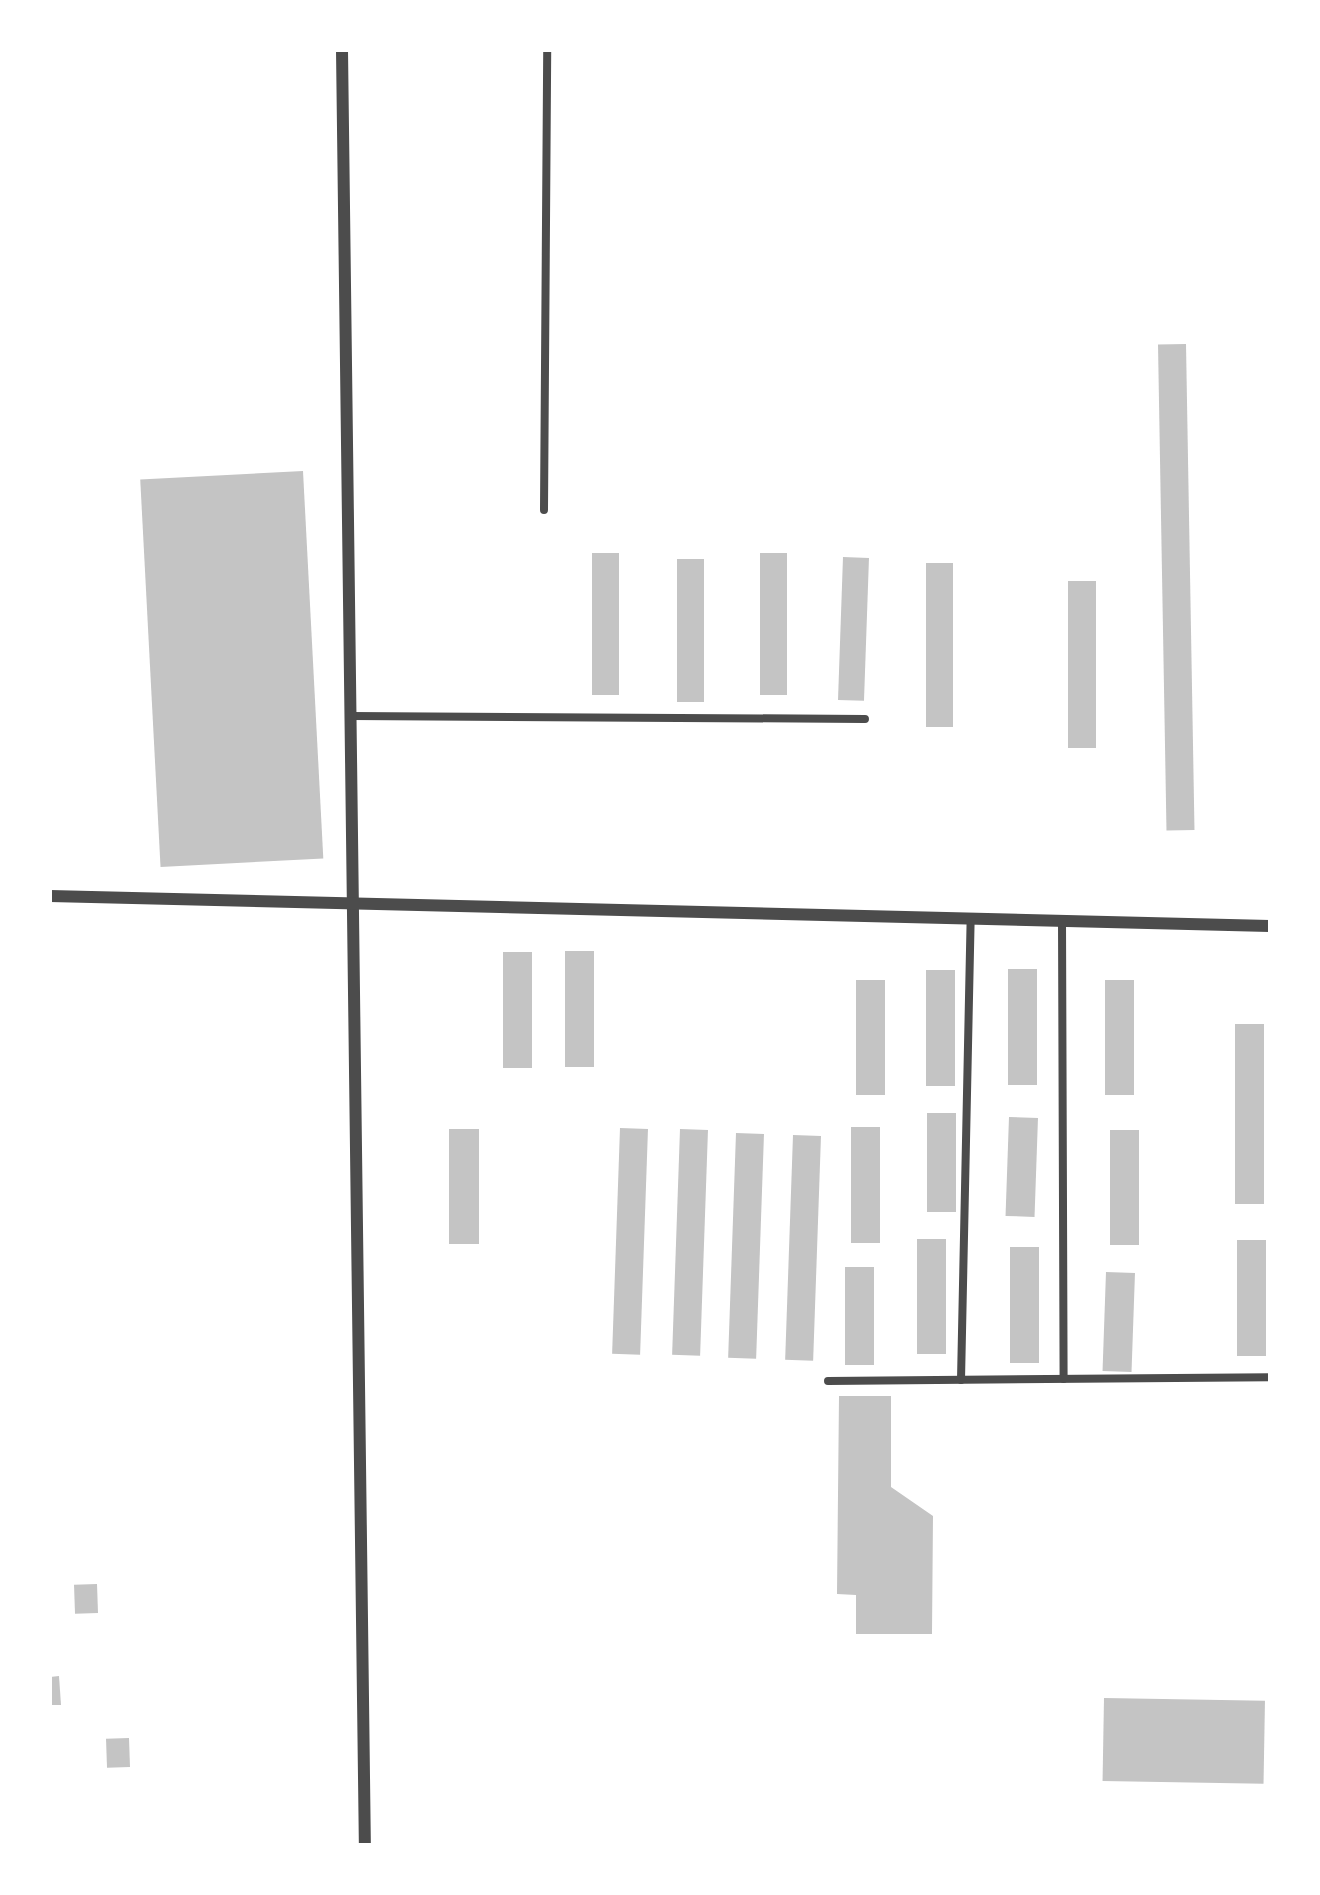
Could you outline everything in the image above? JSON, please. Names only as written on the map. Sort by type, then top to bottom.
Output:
[{"type":"street","points":[[342,50],[365,1845]]},
{"type":"street","points":[[544,510],[547,50]]},
{"type":"street","points":[[351,716],[865,719]]},
{"type":"street","points":[[50,896],[353,899],[1270,926]]},
{"type":"street","points":[[961,1380],[971,917]]},
{"type":"street","points":[[1062,920],[1064,1379]]},
{"type":"street","points":[[828,1381],[1270,1377]]},
{"type":"building","points":[[1158,344],[1186,344],[1194,830],[1166,830]]},
{"type":"building","points":[[303,471],[323,858],[161,867],[140,480]]},
{"type":"building","points":[[592,553],[619,553],[619,695],[592,695]]},
{"type":"building","points":[[760,553],[787,553],[787,695],[760,695]]},
{"type":"building","points":[[843,557],[869,558],[864,701],[838,700]]},
{"type":"building","points":[[677,559],[704,559],[704,702],[677,702]]},
{"type":"building","points":[[926,563],[953,563],[953,727],[926,727]]},
{"type":"building","points":[[1068,581],[1096,581],[1096,748],[1068,748]]},
{"type":"building","points":[[565,951],[594,951],[594,1067],[565,1067]]},
{"type":"building","points":[[503,952],[532,952],[532,1068],[503,1068]]},
{"type":"building","points":[[1008,969],[1037,969],[1037,1085],[1008,1085]]},
{"type":"building","points":[[926,970],[955,970],[955,1086],[926,1086]]},
{"type":"building","points":[[856,980],[885,980],[885,1095],[856,1095]]},
{"type":"building","points":[[1105,980],[1134,980],[1134,1095],[1105,1095]]},
{"type":"building","points":[[1235,1024],[1264,1024],[1264,1204],[1235,1204]]},
{"type":"building","points":[[927,1113],[956,1113],[956,1212],[927,1212]]},
{"type":"building","points":[[1009,1117],[1038,1118],[1035,1217],[1006,1216]]},
{"type":"building","points":[[851,1127],[880,1127],[880,1243],[851,1243]]},
{"type":"building","points":[[620,1128],[648,1129],[640,1355],[612,1354]]},
{"type":"building","points":[[449,1129],[479,1129],[479,1244],[449,1244]]},
{"type":"building","points":[[680,1129],[708,1130],[700,1356],[672,1355]]},
{"type":"building","points":[[1110,1130],[1139,1130],[1139,1245],[1110,1245]]},
{"type":"building","points":[[736,1133],[764,1134],[756,1359],[728,1358]]},
{"type":"building","points":[[793,1135],[821,1136],[813,1361],[785,1360]]},
{"type":"building","points":[[917,1239],[946,1239],[946,1354],[917,1354]]},
{"type":"building","points":[[1237,1240],[1266,1240],[1266,1356],[1237,1356]]},
{"type":"building","points":[[1010,1247],[1039,1247],[1039,1363],[1010,1363]]},
{"type":"building","points":[[845,1267],[874,1267],[874,1365],[845,1365]]},
{"type":"building","points":[[1106,1272],[1135,1273],[1132,1372],[1103,1371]]},
{"type":"building","points":[[839,1396],[891,1396],[891,1487],[933,1516],[932,1634],[856,1634],[856,1595],[837,1594]]},
{"type":"building","points":[[97,1584],[98,1613],[75,1614],[74,1585]]},
{"type":"building","points":[[59,1676],[61,1705],[50,1705],[50,1677]]},
{"type":"building","points":[[1104,1698],[1265,1701],[1264,1784],[1103,1781]]},
{"type":"building","points":[[129,1738],[130,1767],[107,1768],[106,1739]]}]
